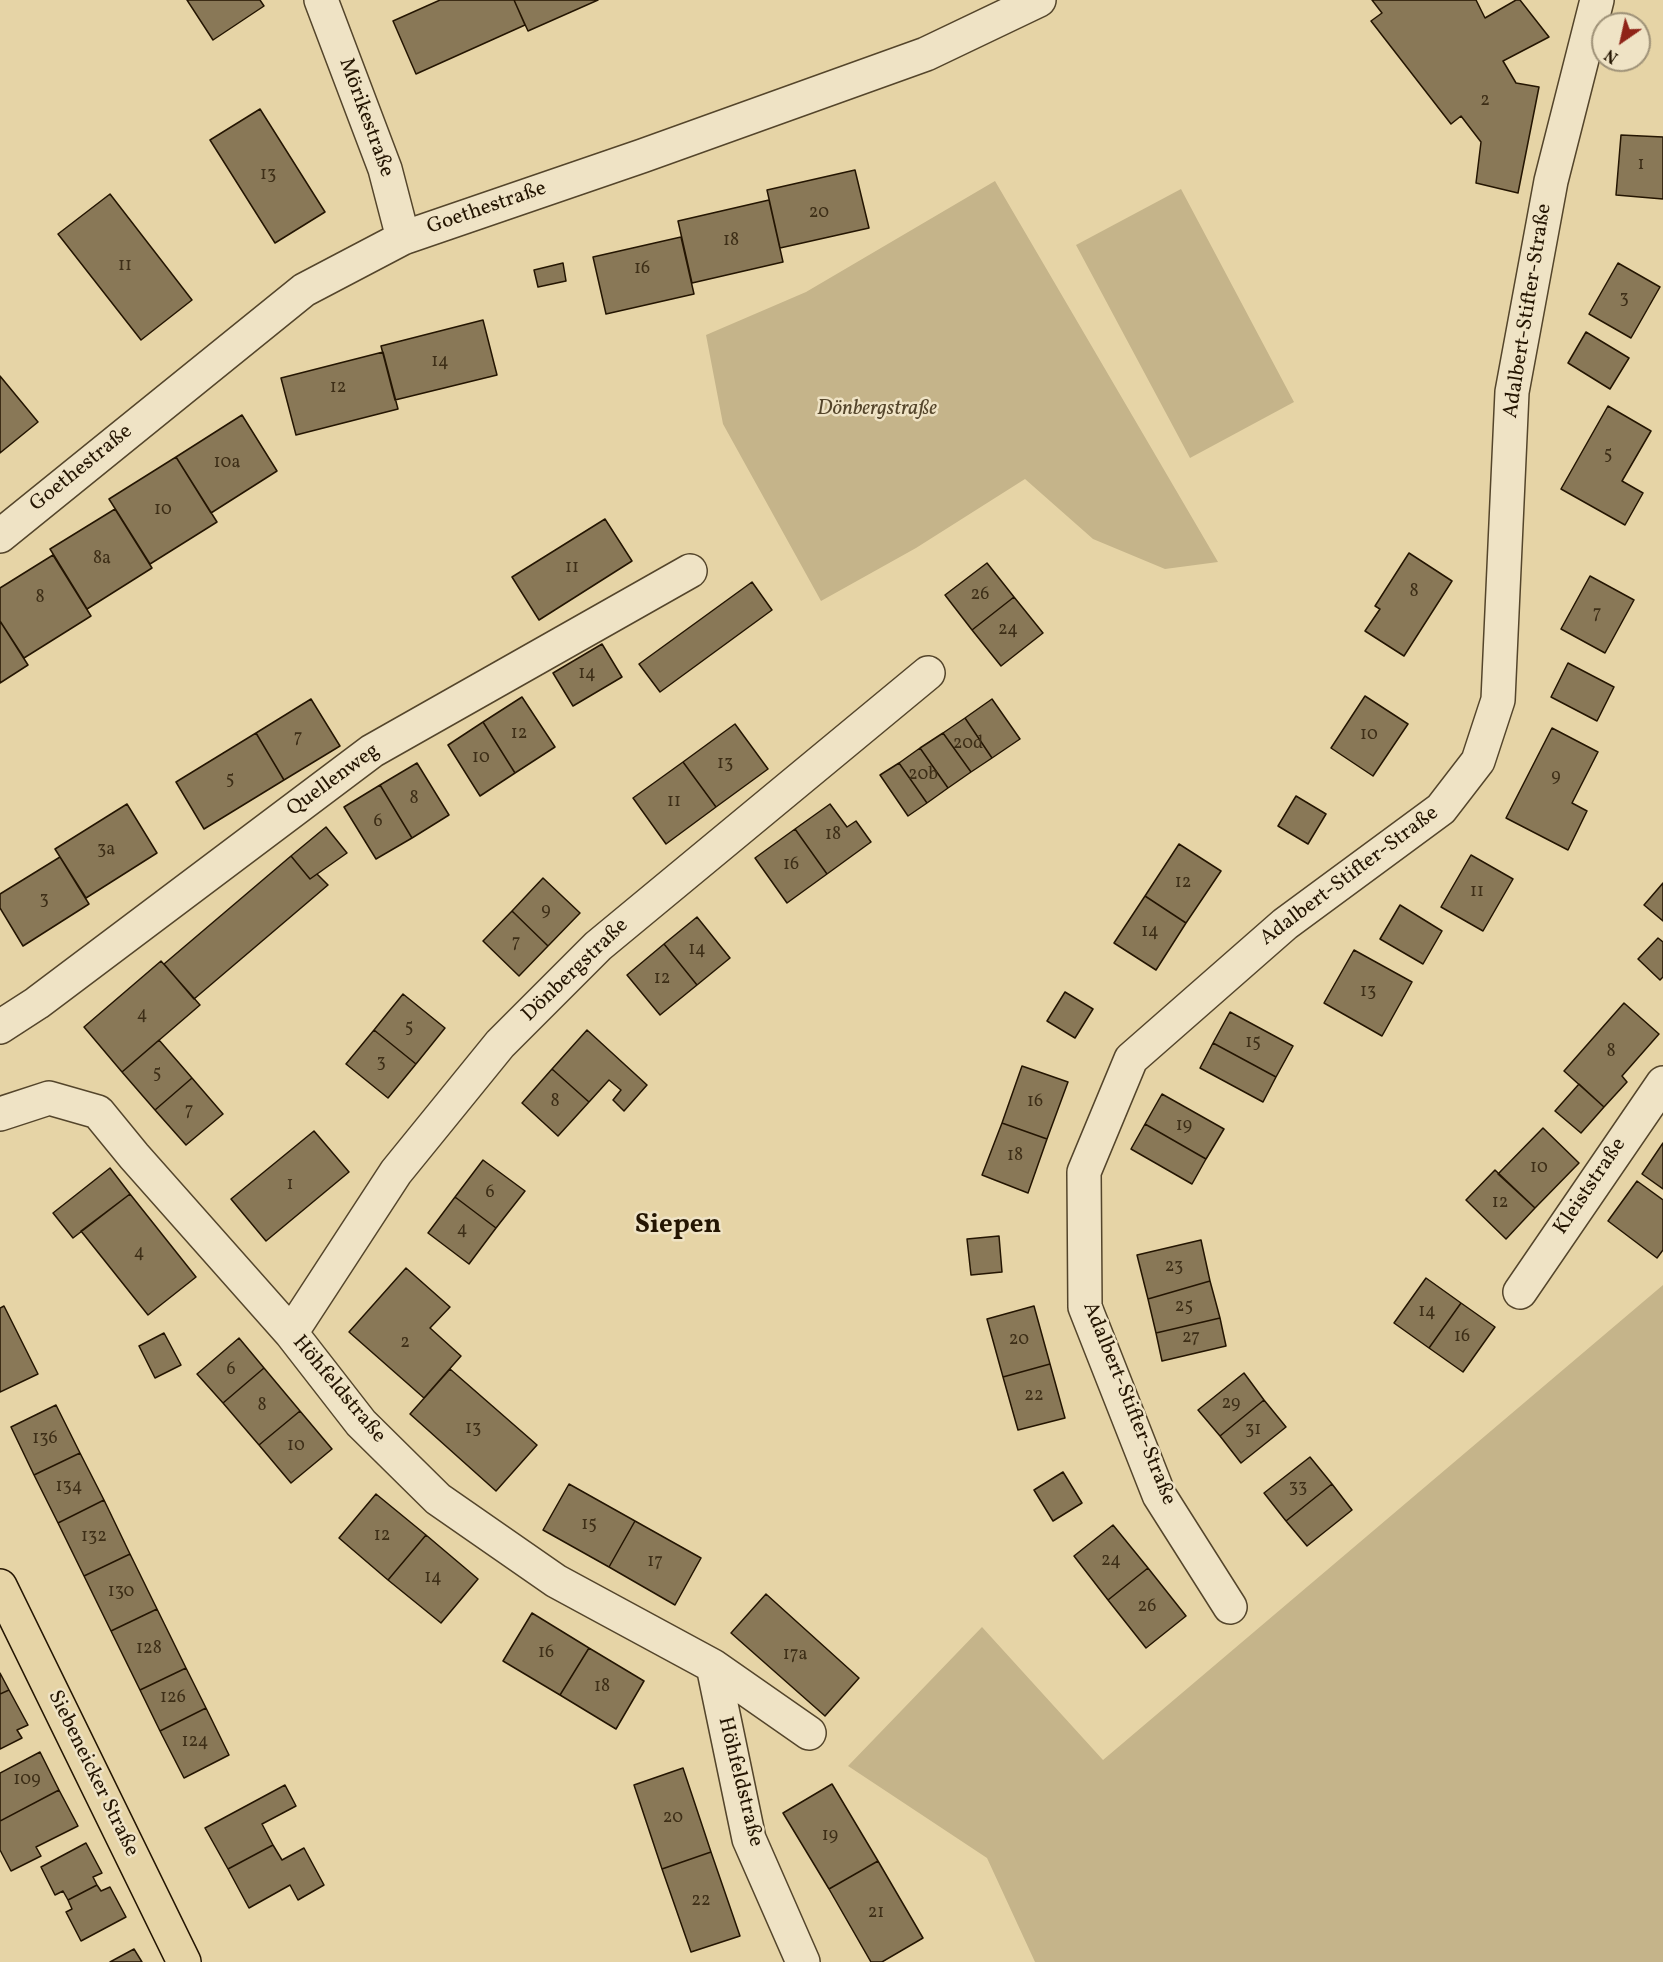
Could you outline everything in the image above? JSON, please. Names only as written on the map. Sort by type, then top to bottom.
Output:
[{"type":"main road","name":"Siebeneicker Straße","points":[[0,1586],[184,1962]]},
{"type":"street","name":"Mörikestraße","points":[[321,0],[385,169],[403,238]]},
{"type":"street","name":"Goethestraße","points":[[0,536],[304,290],[403,238],[642,156],[926,54],[1039,0]]},
{"type":"street","name":"Adalbert-Stifter-Straße","points":[[1230,1607],[1159,1495],[1085,1307],[1084,1172],[1131,1059],[1285,924],[1441,809],[1478,761],[1498,700],[1512,392],[1551,181],[1597,0]]},
{"type":"street","name":"Quellenweg","points":[[0,1027],[37,1003],[372,751],[690,571]]},
{"type":"street","name":"Dönbergstraße","points":[[291,1333],[396,1172],[500,1044],[598,946],[928,673]]},
{"type":"street","name":"Kleiststraße","points":[[1520,1292],[1663,1083]]},
{"type":"street","name":"Höhfeldstraße","points":[[0,1114],[49,1098],[98,1112],[134,1156],[291,1333],[362,1423],[438,1499],[556,1581],[712,1666],[809,1733]]},
{"type":"street","name":"Höhfeldstraße","points":[[712,1666],[749,1839],[803,1962]]},
{"type":"green space","name":"Dönbergstraße","points":[[995,181],[1218,562],[1165,569],[1093,539],[1025,479],[916,548],[821,601],[723,424],[706,335],[806,292]]},
{"type":"green space","points":[[1181,189],[1294,402],[1190,458],[1076,245]]},
{"type":"green space","points":[[1663,1285],[1663,1962],[1035,1962],[987,1858],[848,1766],[982,1627],[1103,1760]]},
{"type":"building","points":[[187,0],[260,0],[264,6],[213,40]]},
{"type":"building","points":[[440,0],[514,0],[525,25],[416,74],[393,21]]},
{"type":"building","points":[[514,0],[598,0],[528,31]]},
{"type":"building","points":[[1372,0],[1476,0],[1485,18],[1516,0],[1520,0],[1549,37],[1503,61],[1516,83],[1539,87],[1518,193],[1476,183],[1481,142],[1461,116],[1451,124],[1371,21],[1382,13]]},
{"type":"building","points":[[260,109],[325,212],[275,243],[210,140]]},
{"type":"building","points":[[1621,135],[1663,137],[1663,199],[1616,195]]},
{"type":"building","points":[[855,170],[869,228],[780,248],[767,190]]},
{"type":"building","points":[[110,194],[192,300],[141,340],[58,234]]},
{"type":"building","points":[[769,200],[783,262],[692,283],[678,221]]},
{"type":"building","points":[[681,237],[694,294],[606,314],[593,257]]},
{"type":"building","points":[[563,263],[566,281],[538,287],[534,270]]},
{"type":"building","points":[[1618,263],[1660,287],[1631,338],[1589,314]]},
{"type":"building","points":[[483,320],[497,375],[395,400],[381,346]]},
{"type":"building","points":[[1586,332],[1629,358],[1610,389],[1568,363]]},
{"type":"building","points":[[383,352],[398,409],[296,435],[281,378]]},
{"type":"building","points":[[0,376],[38,422],[0,453]]},
{"type":"building","points":[[1608,406],[1651,431],[1622,481],[1643,493],[1625,525],[1561,489]]},
{"type":"building","points":[[242,415],[277,471],[211,513],[176,457]]},
{"type":"building","points":[[176,457],[217,522],[150,564],[109,499]]},
{"type":"building","points":[[115,509],[152,568],[87,609],[50,549]]},
{"type":"building","points":[[605,519],[632,561],[539,620],[512,577]]},
{"type":"building","points":[[1409,553],[1452,581],[1404,656],[1365,631],[1380,609],[1375,606]]},
{"type":"building","points":[[53,555],[91,616],[24,658],[0,621],[0,588]]},
{"type":"building","points":[[987,563],[1014,597],[972,630],[945,595]]},
{"type":"building","points":[[1590,576],[1634,600],[1605,653],[1561,629]]},
{"type":"building","points":[[752,582],[772,610],[660,692],[639,664]]},
{"type":"building","points":[[1014,597],[1043,633],[1001,666],[972,630]]},
{"type":"building","points":[[0,621],[28,665],[0,683]]},
{"type":"building","points":[[602,644],[622,677],[573,706],[553,673]]},
{"type":"building","points":[[1568,663],[1614,687],[1597,721],[1551,697]]},
{"type":"building","points":[[1365,696],[1408,724],[1373,776],[1331,748]]},
{"type":"building","points":[[522,697],[555,747],[515,773],[483,722]]},
{"type":"building","points":[[311,699],[340,746],[284,780],[256,733]]},
{"type":"building","points":[[992,699],[1020,739],[992,758],[965,718]]},
{"type":"building","points":[[965,718],[992,758],[971,772],[943,733]]},
{"type":"building","points":[[483,722],[515,773],[480,796],[448,745]]},
{"type":"building","points":[[735,724],[768,769],[716,807],[683,762]]},
{"type":"building","points":[[1552,728],[1598,752],[1572,803],[1587,811],[1568,850],[1506,818]]},
{"type":"building","points":[[256,733],[284,780],[204,829],[176,782]]},
{"type":"building","points":[[943,733],[971,772],[948,788],[920,748]]},
{"type":"building","points":[[920,748],[948,788],[927,803],[899,763]]},
{"type":"building","points":[[683,762],[716,807],[666,844],[633,798]]},
{"type":"building","points":[[417,763],[449,815],[412,838],[380,785]]},
{"type":"building","points":[[899,763],[927,803],[908,816],[880,775]]},
{"type":"building","points":[[380,785],[412,838],[376,859],[344,807]]},
{"type":"building","points":[[1296,796],[1326,814],[1308,844],[1278,826]]},
{"type":"building","points":[[127,804],[157,853],[86,898],[55,849]]},
{"type":"building","points":[[830,804],[847,827],[856,821],[871,842],[827,874],[795,829]]},
{"type":"building","points":[[326,827],[347,853],[310,879],[291,856]]},
{"type":"building","points":[[795,829],[827,874],[787,903],[755,858]]},
{"type":"building","points":[[1179,844],[1221,871],[1186,923],[1145,896]]},
{"type":"building","points":[[1471,855],[1513,879],[1483,931],[1441,907]]},
{"type":"building","points":[[291,856],[310,879],[317,874],[328,885],[194,999],[164,964]]},
{"type":"building","points":[[60,857],[89,904],[23,946],[0,908],[0,894]]},
{"type":"building","points":[[543,878],[580,913],[548,946],[512,911]]},
{"type":"building","points":[[1663,883],[1663,921],[1644,905]]},
{"type":"building","points":[[1145,896],[1186,923],[1156,970],[1114,943]]},
{"type":"building","points":[[1400,905],[1442,931],[1423,964],[1380,939]]},
{"type":"building","points":[[512,911],[548,946],[519,976],[483,941]]},
{"type":"building","points":[[697,917],[730,958],[697,985],[664,944]]},
{"type":"building","points":[[1658,938],[1663,942],[1663,977],[1660,980],[1638,959]]},
{"type":"building","points":[[664,944],[697,985],[660,1015],[627,975]]},
{"type":"building","points":[[1354,950],[1412,982],[1382,1036],[1324,1003]]},
{"type":"building","points":[[161,961],[200,1005],[122,1072],[84,1027]]},
{"type":"building","points":[[1065,992],[1093,1009],[1075,1038],[1047,1021]]},
{"type":"building","points":[[403,994],[445,1028],[416,1064],[374,1030]]},
{"type":"building","points":[[1624,1003],[1659,1034],[1622,1076],[1627,1082],[1604,1107],[1564,1071]]},
{"type":"building","points":[[1230,1012],[1293,1046],[1276,1077],[1213,1043]]},
{"type":"building","points":[[374,1030],[416,1064],[388,1098],[346,1064]]},
{"type":"building","points":[[587,1030],[647,1085],[624,1111],[613,1100],[621,1090],[609,1080],[589,1102],[552,1069]]},
{"type":"building","points":[[159,1040],[192,1078],[155,1110],[122,1072]]},
{"type":"building","points":[[1213,1043],[1276,1077],[1263,1102],[1200,1068]]},
{"type":"building","points":[[1022,1066],[1068,1082],[1047,1139],[1002,1123]]},
{"type":"building","points":[[552,1069],[589,1102],[558,1136],[522,1103]]},
{"type":"building","points":[[192,1078],[223,1114],[186,1145],[155,1110]]},
{"type":"building","points":[[1579,1084],[1604,1107],[1581,1133],[1555,1111]]},
{"type":"building","points":[[1162,1094],[1224,1129],[1206,1159],[1145,1124]]},
{"type":"building","points":[[1002,1123],[1047,1139],[1028,1193],[982,1175]]},
{"type":"building","points":[[1145,1124],[1206,1159],[1192,1184],[1131,1149]]},
{"type":"building","points":[[1543,1128],[1579,1163],[1535,1208],[1498,1174]]},
{"type":"building","points":[[314,1131],[349,1172],[266,1241],[231,1199]]},
{"type":"building","points":[[1663,1143],[1663,1189],[1642,1174]]},
{"type":"building","points":[[483,1160],[525,1191],[496,1228],[455,1197]]},
{"type":"building","points":[[110,1168],[130,1194],[73,1238],[53,1213]]},
{"type":"building","points":[[1495,1170],[1535,1208],[1506,1239],[1466,1200]]},
{"type":"building","points":[[1637,1181],[1663,1200],[1663,1250],[1657,1258],[1608,1221]]},
{"type":"building","points":[[130,1194],[196,1277],[148,1315],[81,1231]]},
{"type":"building","points":[[455,1197],[496,1228],[469,1264],[428,1233]]},
{"type":"building","points":[[999,1236],[1002,1272],[971,1275],[967,1239]]},
{"type":"building","points":[[1201,1240],[1210,1281],[1148,1299],[1137,1255]]},
{"type":"building","points":[[406,1268],[450,1307],[430,1328],[461,1356],[424,1398],[349,1332]]},
{"type":"building","points":[[1426,1278],[1461,1303],[1429,1348],[1394,1323]]},
{"type":"building","points":[[1210,1281],[1220,1318],[1156,1333],[1148,1299]]},
{"type":"building","points":[[1461,1303],[1495,1327],[1463,1372],[1429,1348]]},
{"type":"building","points":[[4,1306],[38,1374],[0,1392],[0,1308]]},
{"type":"building","points":[[1034,1306],[1050,1364],[1003,1377],[987,1319]]},
{"type":"building","points":[[1220,1318],[1226,1346],[1162,1361],[1156,1333]]},
{"type":"building","points":[[164,1333],[181,1365],[155,1378],[139,1346]]},
{"type":"building","points":[[239,1338],[264,1368],[223,1403],[197,1374]]},
{"type":"building","points":[[1050,1364],[1065,1418],[1018,1430],[1003,1377]]},
{"type":"building","points":[[264,1368],[300,1411],[259,1445],[223,1403]]},
{"type":"building","points":[[450,1369],[537,1445],[496,1491],[410,1414]]},
{"type":"building","points":[[1244,1373],[1264,1400],[1220,1436],[1198,1410]]},
{"type":"building","points":[[1264,1400],[1286,1427],[1241,1463],[1220,1436]]},
{"type":"building","points":[[56,1405],[80,1453],[34,1475],[11,1427]]},
{"type":"building","points":[[300,1411],[332,1449],[291,1483],[259,1445]]},
{"type":"building","points":[[80,1453],[104,1500],[58,1523],[34,1475]]},
{"type":"building","points":[[1310,1457],[1332,1484],[1286,1521],[1264,1493]]},
{"type":"building","points":[[1063,1472],[1082,1503],[1053,1521],[1034,1490]]},
{"type":"building","points":[[569,1484],[635,1521],[609,1567],[543,1530]]},
{"type":"building","points":[[1332,1484],[1352,1510],[1307,1546],[1286,1521]]},
{"type":"building","points":[[376,1494],[426,1535],[388,1580],[339,1538]]},
{"type":"building","points":[[104,1500],[130,1554],[84,1576],[58,1523]]},
{"type":"building","points":[[635,1521],[701,1558],[675,1605],[609,1567]]},
{"type":"building","points":[[1113,1525],[1148,1568],[1108,1600],[1074,1556]]},
{"type":"building","points":[[426,1535],[478,1579],[441,1623],[388,1580]]},
{"type":"building","points":[[130,1554],[157,1609],[111,1631],[84,1576]]},
{"type":"building","points":[[1148,1568],[1186,1616],[1146,1648],[1108,1600]]},
{"type":"building","points":[[766,1594],[859,1678],[825,1716],[731,1633]]},
{"type":"building","points":[[157,1609],[186,1668],[140,1690],[111,1631]]},
{"type":"building","points":[[532,1613],[589,1648],[560,1695],[503,1661]]},
{"type":"building","points":[[589,1648],[644,1681],[616,1729],[560,1695]]},
{"type":"building","points":[[186,1668],[206,1708],[160,1731],[140,1690]]},
{"type":"building","points":[[0,1673],[9,1690],[0,1694]]},
{"type":"building","points":[[9,1690],[28,1725],[17,1730],[22,1738],[0,1749],[0,1694]]},
{"type":"building","points":[[206,1708],[229,1755],[184,1778],[160,1731]]},
{"type":"building","points":[[40,1752],[59,1790],[0,1821],[0,1773]]},
{"type":"building","points":[[683,1768],[711,1852],[662,1869],[634,1785]]},
{"type":"building","points":[[832,1784],[878,1861],[829,1889],[783,1813]]},
{"type":"building","points":[[285,1785],[296,1806],[262,1824],[273,1845],[228,1869],[205,1828]]},
{"type":"building","points":[[59,1790],[78,1826],[36,1847],[41,1856],[11,1871],[0,1850],[0,1821]]},
{"type":"building","points":[[86,1843],[102,1873],[93,1877],[97,1885],[68,1900],[63,1891],[55,1895],[41,1867]]},
{"type":"building","points":[[273,1845],[282,1860],[304,1848],[324,1885],[298,1900],[290,1885],[249,1908],[228,1869]]},
{"type":"building","points":[[711,1852],[740,1936],[691,1952],[662,1869]]},
{"type":"building","points":[[878,1861],[923,1938],[882,1962],[871,1962],[829,1889]]},
{"type":"building","points":[[97,1885],[101,1891],[110,1887],[126,1917],[81,1941],[66,1912],[72,1909],[68,1900]]},
{"type":"building","points":[[134,1949],[142,1962],[110,1962]]},
{"type":"district","name":"Siepen","points":[[678,1227]]}]
